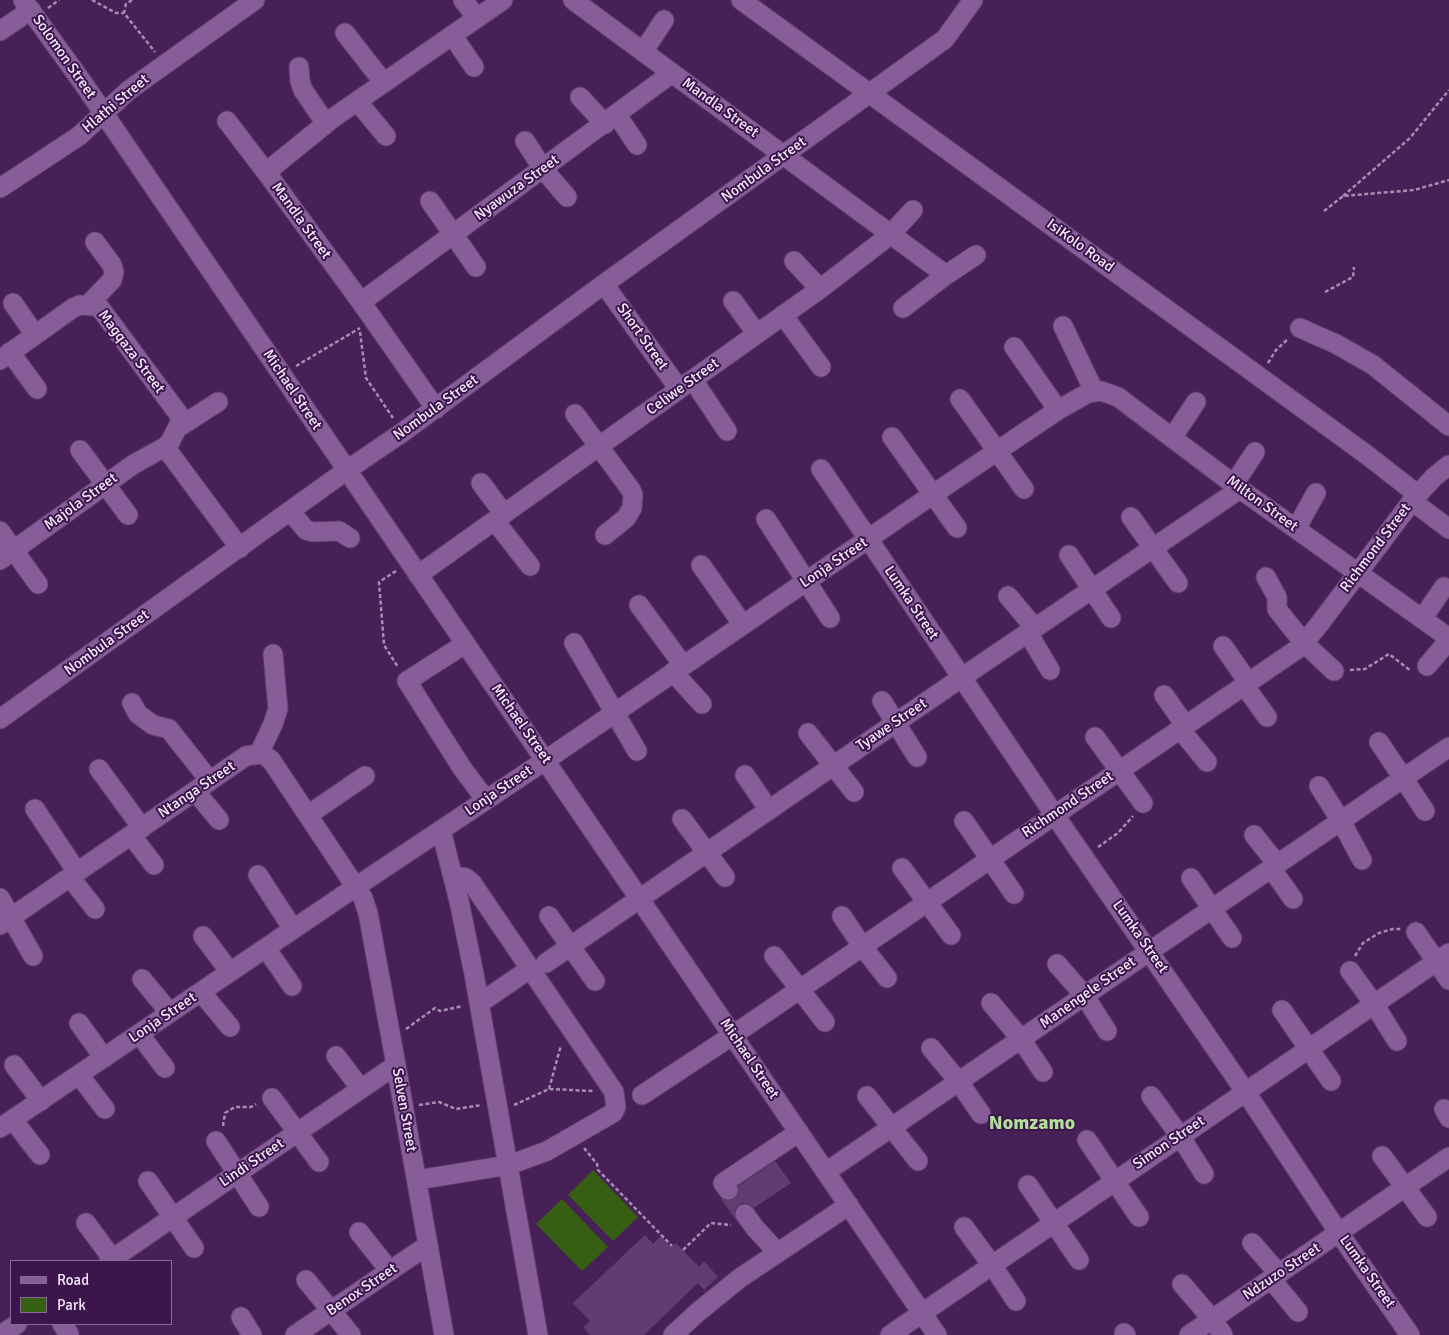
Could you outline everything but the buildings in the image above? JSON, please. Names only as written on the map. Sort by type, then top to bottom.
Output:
[{"type":"street","name":"Hlathi Street","points":[[2,183],[79,136],[129,90],[254,0]]},
{"type":"street","points":[[463,0],[476,18]]},
{"type":"street","name":"Mandla Street","points":[[436,409],[269,176],[270,169],[357,101],[503,0]]},
{"type":"street","name":"Mandla Street","points":[[573,0],[890,235]]},
{"type":"street","name":"IsiKolo Road","points":[[741,0],[1367,455],[1449,529]]},
{"type":"street","name":"Nombula Street","points":[[3,710],[240,548],[347,470],[436,409],[604,284],[945,39],[963,3]]},
{"type":"street","points":[[0,31],[27,5]]},
{"type":"street","name":"Solomon Street","points":[[27,5],[104,114]]},
{"type":"street","points":[[643,52],[664,20]]},
{"type":"street","points":[[345,33],[384,83]]},
{"type":"street","points":[[452,35],[474,67]]},
{"type":"street","points":[[299,67],[300,85],[326,124]]},
{"type":"street","name":"Nyawuza Street","points":[[361,302],[611,120],[672,73]]},
{"type":"street","points":[[580,97],[611,120],[637,145]]},
{"type":"street","points":[[357,101],[386,136]]},
{"type":"street","name":"Michael Street","points":[[104,114],[937,1335]]},
{"type":"street","points":[[227,121],[269,176]]},
{"type":"street","points":[[525,142],[567,197]]},
{"type":"street","points":[[430,201],[476,267]]},
{"type":"street","name":"Celiwe Street","points":[[414,569],[499,518],[820,289],[890,235],[913,210]]},
{"type":"street","points":[[890,235],[946,275]]},
{"type":"street","points":[[88,304],[112,280],[114,272],[112,265],[95,242]]},
{"type":"street","points":[[903,308],[976,255]]},
{"type":"street","points":[[794,261],[820,289]]},
{"type":"street","name":"Short Street","points":[[604,284],[686,384],[727,430]]},
{"type":"street","points":[[733,301],[756,334]]},
{"type":"street","points":[[13,304],[35,335]]},
{"type":"street","name":"Magqaza Street","points":[[5,356],[72,308],[88,304],[100,308],[179,422]]},
{"type":"street","points":[[783,315],[821,367]]},
{"type":"street","points":[[1014,347],[1065,406],[1094,391],[1063,326]]},
{"type":"street","points":[[1300,328],[1336,344],[1372,365],[1449,426]]},
{"type":"street","points":[[5,356],[37,389]]},
{"type":"street","name":"Milton Street","points":[[1094,391],[1110,393],[1118,397],[1237,486],[1449,639]]},
{"type":"street","points":[[960,399],[1024,489]]},
{"type":"street","points":[[179,422],[218,402]]},
{"type":"street","points":[[1172,438],[1196,402]]},
{"type":"street","name":"Lonja Street","points":[[6,1124],[546,760],[932,494],[1065,406]]},
{"type":"street","points":[[575,414],[633,495],[632,508],[626,518],[605,535]]},
{"type":"street","name":"Majola Street","points":[[7,555],[134,464],[165,447],[170,442],[179,422]]},
{"type":"street","points":[[892,437],[957,528]]},
{"type":"street","points":[[165,447],[240,548]]},
{"type":"street","points":[[80,450],[128,515]]},
{"type":"street","points":[[1237,486],[1255,452]]},
{"type":"street","name":"Richmond Street","points":[[642,1095],[799,990],[1304,643],[1414,498],[1449,465]]},
{"type":"street","name":"Lumka Street","points":[[821,469],[961,678],[1150,950],[1246,1091],[1339,1233],[1410,1335]]},
{"type":"street","points":[[482,483],[499,518],[530,566]]},
{"type":"street","name":"Tyawe Street","points":[[480,1003],[571,946],[1153,548],[1237,486]]},
{"type":"street","points":[[1296,529],[1316,493]]},
{"type":"street","points":[[290,511],[306,530],[313,532],[340,530],[350,538]]},
{"type":"street","points":[[1132,517],[1178,583]]},
{"type":"street","points":[[766,519],[830,618]]},
{"type":"street","points":[[0,531],[7,555],[38,584]]},
{"type":"street","points":[[1069,556],[1111,618]]},
{"type":"street","points":[[701,565],[743,625]]},
{"type":"street","points":[[1266,577],[1277,597],[1277,609],[1304,643],[1334,672]]},
{"type":"street","points":[[1422,619],[1444,587]]},
{"type":"street","points":[[1008,596],[1031,630],[1050,670]]},
{"type":"street","points":[[639,605],[702,704]]},
{"type":"street","points":[[1427,666],[1449,639]]},
{"type":"street","points":[[574,643],[637,751]]},
{"type":"street","points":[[465,644],[407,681],[462,768],[486,800]]},
{"type":"street","points":[[1223,646],[1267,717]]},
{"type":"street","points":[[273,654],[278,709],[259,754],[271,760],[357,886]]},
{"type":"street","points":[[1164,695],[1182,727],[1207,762]]},
{"type":"street","points":[[882,700],[917,757]]},
{"type":"street","points":[[132,703],[138,714],[152,725],[168,729],[203,786],[220,820]]},
{"type":"street","points":[[808,733],[854,792]]},
{"type":"street","points":[[1095,736],[1143,803]]},
{"type":"street","points":[[1379,742],[1425,811]]},
{"type":"street","name":"Manengele Street","points":[[826,1172],[1449,747]]},
{"type":"street","name":"Ntanga Street","points":[[6,921],[246,756],[259,754]]},
{"type":"street","points":[[100,769],[154,865]]},
{"type":"street","points":[[744,775],[769,810]]},
{"type":"street","points":[[308,815],[365,776]]},
{"type":"street","points":[[1320,786],[1362,860]]},
{"type":"street","points":[[35,809],[94,908]]},
{"type":"street","points":[[682,819],[725,877]]},
{"type":"street","points":[[964,821],[1014,894]]},
{"type":"street","points":[[441,830],[453,876],[480,1003],[538,1335]]},
{"type":"street","points":[[1254,835],[1293,899]]},
{"type":"street","points":[[902,868],[950,935]]},
{"type":"street","points":[[258,875],[293,929]]},
{"type":"street","points":[[417,1180],[509,1165],[547,1150],[573,1136],[613,1113],[616,1107],[614,1092],[568,1022],[538,965],[472,883],[466,878],[453,876]]},
{"type":"street","points":[[1191,878],[1232,938]]},
{"type":"street","name":"Selven Street","points":[[357,886],[368,913],[444,1335]]},
{"type":"street","points":[[0,898],[6,921],[33,956]]},
{"type":"street","points":[[550,916],[596,981]]},
{"type":"street","points":[[842,916],[887,978]]},
{"type":"street","points":[[1416,932],[1442,957],[1449,980]]},
{"type":"street","points":[[203,936],[230,972]]},
{"type":"street","points":[[266,948],[292,986]]},
{"type":"street","points":[[774,956],[825,1022]]},
{"type":"street","name":"Simon Street","points":[[890,1335],[1442,957]]},
{"type":"street","points":[[1057,964],[1084,996],[1107,1031]]},
{"type":"street","points":[[1350,971],[1374,1004],[1397,1041]]},
{"type":"street","points":[[142,979],[170,1013]]},
{"type":"street","points":[[202,992],[230,1027]]},
{"type":"street","points":[[991,1003],[1021,1039],[1043,1072]]},
{"type":"street","points":[[1282,1010],[1331,1081]]},
{"type":"street","points":[[79,1023],[104,1058]]},
{"type":"street","points":[[139,1034],[165,1068]]},
{"type":"street","points":[[931,1048],[959,1082],[981,1114]]},
{"type":"street","points":[[336,1056],[361,1089]]},
{"type":"street","points":[[14,1065],[41,1101]]},
{"type":"street","name":"Lindi Street","points":[[112,1260],[396,1065]]},
{"type":"street","points":[[79,1075],[105,1109]]},
{"type":"street","points":[[867,1096],[918,1160]]},
{"type":"street","points":[[1151,1096],[1180,1136],[1204,1174]]},
{"type":"street","points":[[272,1098],[319,1162]]},
{"type":"street","points":[[6,1124],[40,1155]]},
{"type":"street","points":[[726,1187],[799,1132]]},
{"type":"street","points":[[1087,1140],[1139,1217]]},
{"type":"street","points":[[216,1141],[259,1207]]},
{"type":"street","points":[[1382,1156],[1428,1217]]},
{"type":"street","name":"Ndzuzo Street","points":[[1189,1335],[1449,1157]]},
{"type":"street","points":[[148,1181],[194,1248]]},
{"type":"street","points":[[1028,1185],[1079,1260]]},
{"type":"street","points":[[674,1334],[740,1278],[849,1205]]},
{"type":"street","points":[[750,1221],[778,1253]]},
{"type":"street","points":[[86,1223],[112,1260]]},
{"type":"street","points":[[964,1227],[1016,1301]]},
{"type":"street","points":[[359,1232],[390,1271]]},
{"type":"street","points":[[1252,1243],[1298,1312]]},
{"type":"street","name":"Benox Street","points":[[295,1335],[428,1245]]},
{"type":"street","points":[[306,1280],[351,1335]]},
{"type":"street","points":[[1182,1284],[1223,1335]]},
{"type":"street","points":[[241,1317],[252,1335]]},
{"type":"street","points":[[1,1335],[16,1325]]},
{"type":"path","points":[[92,0],[116,13],[124,13]]},
{"type":"path","points":[[124,13],[126,4],[132,0]]},
{"type":"path","points":[[124,13],[166,64]]},
{"type":"path","points":[[1324,211],[1410,138],[1449,90]]},
{"type":"path","points":[[1343,196],[1414,190],[1449,180]]},
{"type":"path","points":[[1325,292],[1353,277],[1354,267]]},
{"type":"path","points":[[361,302],[360,328],[366,378],[403,432]]},
{"type":"path","points":[[282,375],[360,328]]},
{"type":"path","points":[[1260,377],[1276,350],[1300,328]]},
{"type":"path","points":[[407,681],[384,645],[379,582],[414,569]]},
{"type":"path","points":[[1334,672],[1365,669],[1389,654],[1410,671],[1427,666]]},
{"type":"path","points":[[1084,857],[1118,833],[1143,803]]},
{"type":"path","points":[[1350,971],[1359,948],[1363,943],[1379,933],[1405,928],[1416,932]]},
{"type":"path","points":[[390,1032],[408,1028],[435,1008],[440,1011],[480,1003]]},
{"type":"path","points":[[549,1089],[568,1022]]},
{"type":"path","points":[[404,1107],[439,1102],[456,1109],[499,1107],[549,1089],[614,1092]]},
{"type":"path","points":[[216,1141],[222,1129],[225,1113],[235,1107],[251,1107],[268,1097],[272,1098]]},
{"type":"path","points":[[573,1136],[597,1164],[598,1170],[672,1246]]},
{"type":"path","points":[[682,1250],[710,1222],[750,1221]]},
{"type":"green space","points":[[593,1170],[638,1217],[613,1241],[568,1195]]},
{"type":"green space","points":[[562,1199],[608,1247],[582,1271],[536,1224]]},
{"type":"tunnel","points":[[728,1190],[745,1214]]},
{"type":"district","name":"Nomzamo","points":[[1032,1124]]}]
